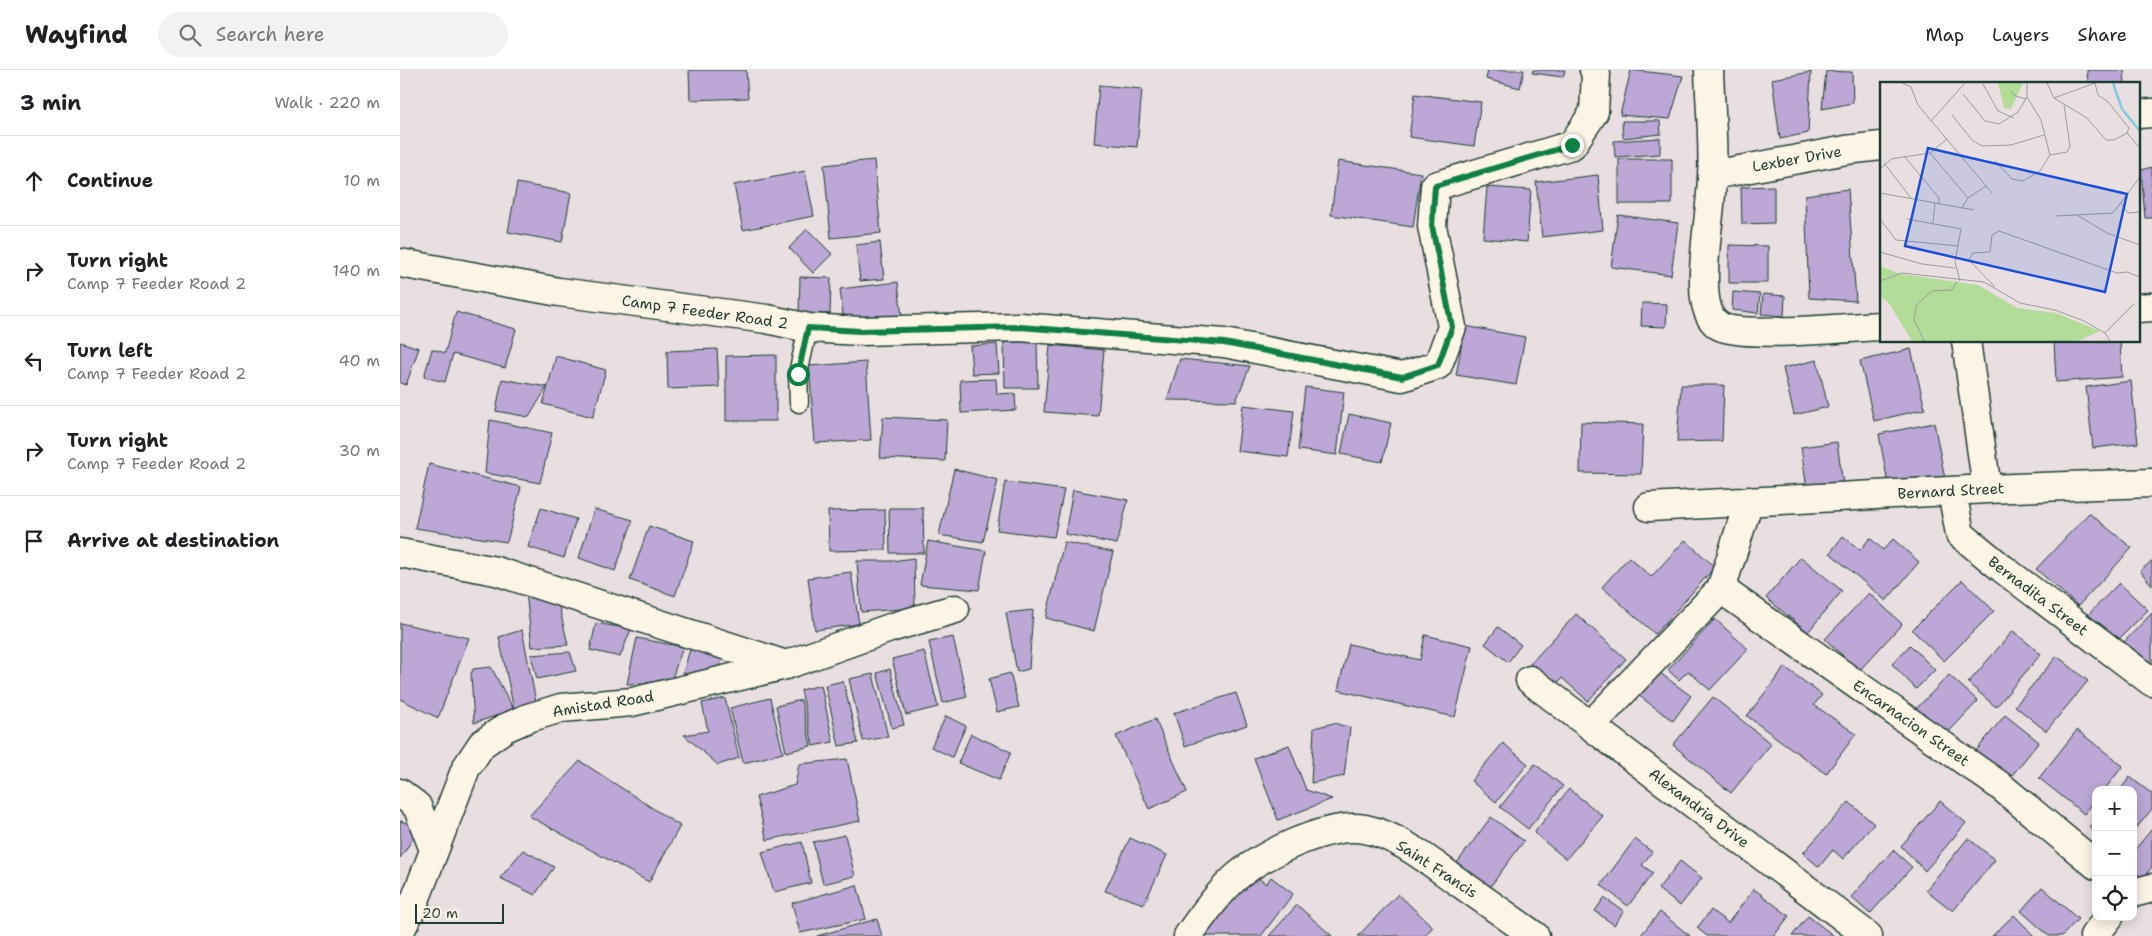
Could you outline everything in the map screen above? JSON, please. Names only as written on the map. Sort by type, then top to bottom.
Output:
[{"type":"street","name":"Camp 7 Feeder Road 2","points":[[400,263],[559,292],[767,320],[808,328],[860,331],[1020,327],[1224,343],[1402,377],[1438,365],[1452,327],[1432,226],[1435,186],[1572,145],[1594,112],[1596,74],[1594,70]]},
{"type":"street","points":[[1708,70],[1713,175],[1704,283],[1706,303],[1710,316],[1718,325],[1733,331],[1759,332],[1880,326]]},
{"type":"street","name":"Lexber Drive","points":[[1713,175],[1846,150],[1880,146]]},
{"type":"street","points":[[1966,342],[1987,489]]},
{"type":"street","name":"Bernard Street","points":[[1649,507],[1987,489],[2152,483]]},
{"type":"street","name":"Bernadita Street","points":[[1952,492],[1960,534],[2002,569],[2152,682]]},
{"type":"street","points":[[1591,725],[1721,589],[1749,501]]},
{"type":"street","points":[[400,553],[496,571],[786,665]]},
{"type":"street","name":"Encarnacion Street","points":[[1721,589],[1999,785],[2092,862]]},
{"type":"street","name":"Amistad Road","points":[[400,931],[412,908],[466,768],[482,744],[505,728],[528,718],[561,708],[632,702],[786,665],[893,627],[955,608]]},
{"type":"street","name":"Alexandria Drive","points":[[1530,680],[1868,936]]},
{"type":"street","points":[[400,793],[417,806],[434,850]]},
{"type":"street","name":"Saint Francis","points":[[1188,936],[1233,880],[1264,858],[1298,841],[1345,830],[1364,829],[1390,838],[1415,852],[1535,936]]},
{"type":"street","points":[[2137,892],[2152,888]]},
{"type":"street","points":[[2094,936],[2106,921]]},
{"type":"lane","points":[[799,404],[798,374],[808,328]]},
{"type":"building","points":[[689,70],[746,70],[748,98],[690,100]]},
{"type":"building","points":[[1488,70],[1524,70],[1520,88],[1486,79]]},
{"type":"building","points":[[1533,70],[1565,70],[1563,77],[1532,73]]},
{"type":"building","points":[[1631,70],[1683,76],[1670,119],[1620,115]]},
{"type":"building","points":[[2087,70],[2124,70],[2125,82],[2088,82]]},
{"type":"building","points":[[1826,71],[1852,72],[1853,103],[1822,109]]},
{"type":"building","points":[[1811,72],[1808,133],[1780,139],[1772,79]]},
{"type":"building","points":[[1099,85],[1142,89],[1137,147],[1094,143]]},
{"type":"building","points":[[1415,94],[1481,102],[1474,146],[1409,137]]},
{"type":"building","points":[[1622,121],[1660,121],[1661,134],[1623,138]]},
{"type":"building","points":[[1660,138],[1660,154],[1615,157],[1614,141]]},
{"type":"building","points":[[1619,159],[1672,159],[1672,204],[1619,204]]},
{"type":"building","points":[[874,160],[881,233],[831,238],[824,165]]},
{"type":"building","points":[[1338,161],[1421,173],[1413,227],[1331,215]]},
{"type":"building","points":[[2152,167],[2152,218],[2145,218],[2141,170]]},
{"type":"building","points":[[805,171],[814,216],[743,230],[734,185]]},
{"type":"building","points":[[1598,175],[1603,230],[1542,237],[1536,182]]},
{"type":"building","points":[[517,183],[571,193],[562,242],[508,232]]},
{"type":"building","points":[[1774,186],[1774,223],[1742,224],[1741,187]]},
{"type":"building","points":[[1487,187],[1531,190],[1527,242],[1483,238]]},
{"type":"building","points":[[1848,189],[1856,301],[1809,298],[1805,195]]},
{"type":"building","points":[[1618,215],[1678,223],[1671,275],[1611,267]]},
{"type":"building","points":[[807,229],[832,254],[813,273],[789,248]]},
{"type":"building","points":[[880,242],[884,279],[860,281],[856,245]]},
{"type":"building","points":[[1729,245],[1768,246],[1768,283],[1729,283]]},
{"type":"building","points":[[800,277],[831,278],[830,314],[799,313]]},
{"type":"building","points":[[898,282],[902,318],[844,324],[840,289]]},
{"type":"building","points":[[1733,292],[1760,294],[1758,313],[1732,310]]},
{"type":"building","points":[[1763,294],[1785,296],[1784,316],[1761,314]]},
{"type":"building","points":[[1642,303],[1667,304],[1666,327],[1641,326]]},
{"type":"building","points":[[456,312],[516,329],[505,368],[453,354],[445,382],[424,377],[432,349],[445,353]]},
{"type":"building","points":[[1465,326],[1525,337],[1516,385],[1456,375]]},
{"type":"building","points":[[400,342],[419,348],[406,385],[400,383]]},
{"type":"building","points":[[1004,342],[1037,342],[1038,388],[1005,388]]},
{"type":"building","points":[[2054,342],[2120,342],[2122,377],[2056,382]]},
{"type":"building","points":[[997,344],[999,373],[972,374],[970,346]]},
{"type":"building","points":[[1050,345],[1104,350],[1098,416],[1044,412]]},
{"type":"building","points":[[717,349],[719,387],[668,389],[667,351]]},
{"type":"building","points":[[1911,349],[1925,409],[1874,421],[1860,361]]},
{"type":"building","points":[[776,355],[776,421],[726,421],[726,356]]},
{"type":"building","points":[[556,356],[606,370],[593,417],[543,404]]},
{"type":"building","points":[[1180,359],[1250,366],[1236,401],[1167,400]]},
{"type":"building","points":[[1817,360],[1828,407],[1794,415],[1783,368]]},
{"type":"building","points":[[866,362],[871,440],[815,443],[809,366]]},
{"type":"building","points":[[502,379],[547,387],[529,417],[496,411]]},
{"type":"building","points":[[996,379],[997,394],[1015,393],[1016,410],[961,413],[960,380]]},
{"type":"building","points":[[2131,381],[2138,443],[2093,448],[2086,387]]},
{"type":"building","points":[[1681,385],[1724,385],[1722,441],[1677,442]]},
{"type":"building","points":[[1305,387],[1344,392],[1337,455],[1298,450]]},
{"type":"building","points":[[1243,405],[1294,411],[1288,457],[1237,451]]},
{"type":"building","points":[[1349,414],[1391,423],[1382,462],[1341,454]]},
{"type":"building","points":[[883,417],[947,420],[945,461],[880,458]]},
{"type":"building","points":[[490,420],[552,433],[540,483],[485,473]]},
{"type":"building","points":[[1581,422],[1643,424],[1641,474],[1580,473]]},
{"type":"building","points":[[1934,423],[1945,479],[1889,489],[1879,434]]},
{"type":"building","points":[[1837,442],[1844,492],[1808,497],[1801,447]]},
{"type":"building","points":[[429,464],[521,487],[507,542],[415,528]]},
{"type":"building","points":[[954,469],[998,480],[983,542],[939,535]]},
{"type":"building","points":[[1005,482],[1064,490],[1054,537],[997,530]]},
{"type":"building","points":[[1073,490],[1128,500],[1117,544],[1065,534]]},
{"type":"building","points":[[541,508],[576,519],[564,558],[528,547]]},
{"type":"building","points":[[889,508],[923,508],[924,553],[890,553]]},
{"type":"building","points":[[594,509],[633,520],[615,571],[579,558]]},
{"type":"building","points":[[885,510],[886,550],[829,551],[828,511]]},
{"type":"building","points":[[2089,513],[2132,548],[2078,606],[2036,569]]},
{"type":"building","points":[[649,526],[694,541],[675,596],[630,580]]},
{"type":"building","points":[[1843,536],[1860,550],[1870,538],[1883,550],[1893,539],[1919,562],[1886,601],[1830,553]]},
{"type":"building","points":[[1685,540],[1715,567],[1655,634],[1602,587],[1629,557],[1651,577]]},
{"type":"building","points":[[928,541],[986,551],[979,590],[920,585]]},
{"type":"building","points":[[1064,542],[1113,552],[1094,631],[1046,618]]},
{"type":"building","points":[[1801,557],[1842,591],[1808,632],[1766,598]]},
{"type":"building","points":[[914,558],[915,608],[861,612],[857,561],[891,561]]},
{"type":"building","points":[[2152,561],[2152,585],[2140,571]]},
{"type":"building","points":[[851,572],[859,624],[815,630],[808,578]]},
{"type":"building","points":[[1962,580],[1994,611],[1944,661],[1912,630]]},
{"type":"building","points":[[2119,583],[2148,610],[2114,644],[2085,618]]},
{"type":"building","points":[[526,592],[559,606],[568,645],[532,647]]},
{"type":"building","points":[[1869,593],[1902,624],[1859,671],[1825,639]]},
{"type":"building","points":[[1033,610],[1029,669],[1017,672],[1006,613]]},
{"type":"building","points":[[2152,613],[2152,667],[2121,645]]},
{"type":"building","points":[[1576,614],[1626,659],[1588,701],[1562,678],[1555,686],[1530,664]]},
{"type":"building","points":[[1715,619],[1748,649],[1710,690],[1688,671],[1679,680],[1668,670]]},
{"type":"building","points":[[400,623],[469,638],[438,718],[400,699]]},
{"type":"building","points":[[596,623],[631,629],[620,657],[590,650]]},
{"type":"building","points":[[1498,627],[1521,645],[1508,662],[1485,644]]},
{"type":"building","points":[[522,630],[536,702],[514,710],[499,637]]},
{"type":"building","points":[[2013,631],[2041,654],[1996,707],[1968,683]]},
{"type":"building","points":[[1425,635],[1472,646],[1455,717],[1338,690],[1349,644],[1420,660]]},
{"type":"building","points":[[953,637],[967,697],[943,703],[929,642]]},
{"type":"building","points":[[637,638],[683,647],[671,681],[627,684]]},
{"type":"building","points":[[1910,645],[1935,670],[1916,689],[1892,664]]},
{"type":"building","points":[[691,646],[727,650],[714,678],[683,673]]},
{"type":"building","points":[[924,651],[938,707],[906,715],[892,659]]},
{"type":"building","points":[[570,652],[576,671],[537,679],[531,655]]},
{"type":"building","points":[[2057,656],[2088,681],[2046,731],[2015,706]]},
{"type":"building","points":[[491,667],[514,710],[474,723],[471,674],[473,669]]},
{"type":"building","points":[[1785,667],[1822,695],[1814,705],[1856,734],[1826,774],[1747,716]]},
{"type":"building","points":[[890,669],[904,725],[892,728],[877,673]]},
{"type":"building","points":[[1656,670],[1691,696],[1673,721],[1638,695]]},
{"type":"building","points":[[1010,673],[1019,707],[997,712],[989,679]]},
{"type":"building","points":[[873,674],[888,737],[863,741],[849,679]]},
{"type":"building","points":[[1949,675],[1978,701],[1941,740],[1912,713]]},
{"type":"building","points":[[843,681],[858,743],[839,746],[825,685]]},
{"type":"building","points":[[821,685],[833,742],[813,746],[801,690]]},
{"type":"building","points":[[1236,693],[1247,725],[1185,746],[1174,713]]},
{"type":"building","points":[[1713,697],[1771,744],[1731,793],[1673,745]]},
{"type":"building","points":[[725,698],[739,758],[718,765],[684,735],[708,731],[702,703]]},
{"type":"building","points":[[770,698],[783,753],[743,763],[730,708]]},
{"type":"building","points":[[801,700],[811,746],[786,752],[776,706]]},
{"type":"building","points":[[2005,715],[2039,742],[2009,779],[1975,752]]},
{"type":"building","points":[[946,716],[966,726],[952,757],[931,747]]},
{"type":"building","points":[[1155,719],[1187,792],[1149,809],[1116,736]]},
{"type":"building","points":[[1334,723],[1350,728],[1344,776],[1311,783],[1314,728]]},
{"type":"building","points":[[2077,730],[2123,766],[2107,786],[2092,786],[2092,805],[2084,814],[2039,778]]},
{"type":"building","points":[[971,734],[1011,752],[999,780],[958,763]]},
{"type":"building","points":[[1503,743],[1528,764],[1496,802],[1471,781]]},
{"type":"building","points":[[1289,745],[1306,790],[1332,799],[1278,820],[1254,758]]},
{"type":"building","points":[[847,759],[860,821],[767,840],[756,797],[795,785],[799,764]]},
{"type":"building","points":[[580,761],[680,826],[649,882],[529,816]]},
{"type":"building","points":[[1535,764],[1563,786],[1528,829],[1500,807]]},
{"type":"building","points":[[2130,777],[2152,794],[2152,809],[2137,827],[2137,786],[2123,786]]},
{"type":"building","points":[[1569,789],[1603,816],[1566,859],[1534,833]]},
{"type":"building","points":[[1940,801],[1966,823],[1925,871],[1901,846]]},
{"type":"building","points":[[1849,802],[1874,824],[1843,859],[1833,850],[1819,867],[1803,853]]},
{"type":"building","points":[[1491,817],[1524,841],[1484,895],[1451,871]]},
{"type":"building","points":[[400,821],[421,827],[400,858]]},
{"type":"building","points":[[2152,829],[2152,867],[2143,878],[2137,874],[2137,847]]},
{"type":"building","points":[[845,835],[855,876],[823,884],[813,842]]},
{"type":"building","points":[[1130,838],[1167,855],[1144,904],[1105,891]]},
{"type":"building","points":[[1968,838],[1995,860],[1953,911],[1926,890]]},
{"type":"building","points":[[1635,839],[1652,852],[1642,865],[1653,873],[1628,906],[1601,885]]},
{"type":"building","points":[[802,842],[811,883],[774,892],[762,852]]},
{"type":"building","points":[[523,850],[554,867],[535,895],[500,878]]},
{"type":"building","points":[[1893,850],[1912,867],[1870,914],[1851,897]]},
{"type":"building","points":[[1680,861],[1702,878],[1680,906],[1658,889]]},
{"type":"building","points":[[1253,874],[1266,884],[1271,877],[1293,894],[1261,936],[1206,935]]},
{"type":"building","points":[[857,885],[866,919],[800,933],[792,903]]},
{"type":"building","points":[[2042,887],[2078,919],[2062,936],[2049,936],[2021,911]]},
{"type":"building","points":[[1754,889],[1789,916],[1774,936],[1707,936],[1697,928],[1711,910],[1728,923]]},
{"type":"building","points":[[1398,894],[1433,927],[1424,936],[1358,936]]},
{"type":"building","points":[[1604,898],[1624,911],[1614,925],[1595,911]]},
{"type":"building","points":[[1297,905],[1332,936],[1269,936]]},
{"type":"building","points":[[1660,912],[1690,936],[1640,936]]},
{"type":"building","points":[[2014,915],[2034,936],[1992,936]]},
{"type":"building","points":[[1808,916],[1834,936],[1792,936]]},
{"type":"building","points":[[877,919],[882,936],[817,936]]},
{"type":"route","points":[[798,374],[808,328],[860,331],[1020,327],[1224,343],[1402,377],[1438,365],[1452,327],[1432,226],[1435,186],[1572,145]]}]
